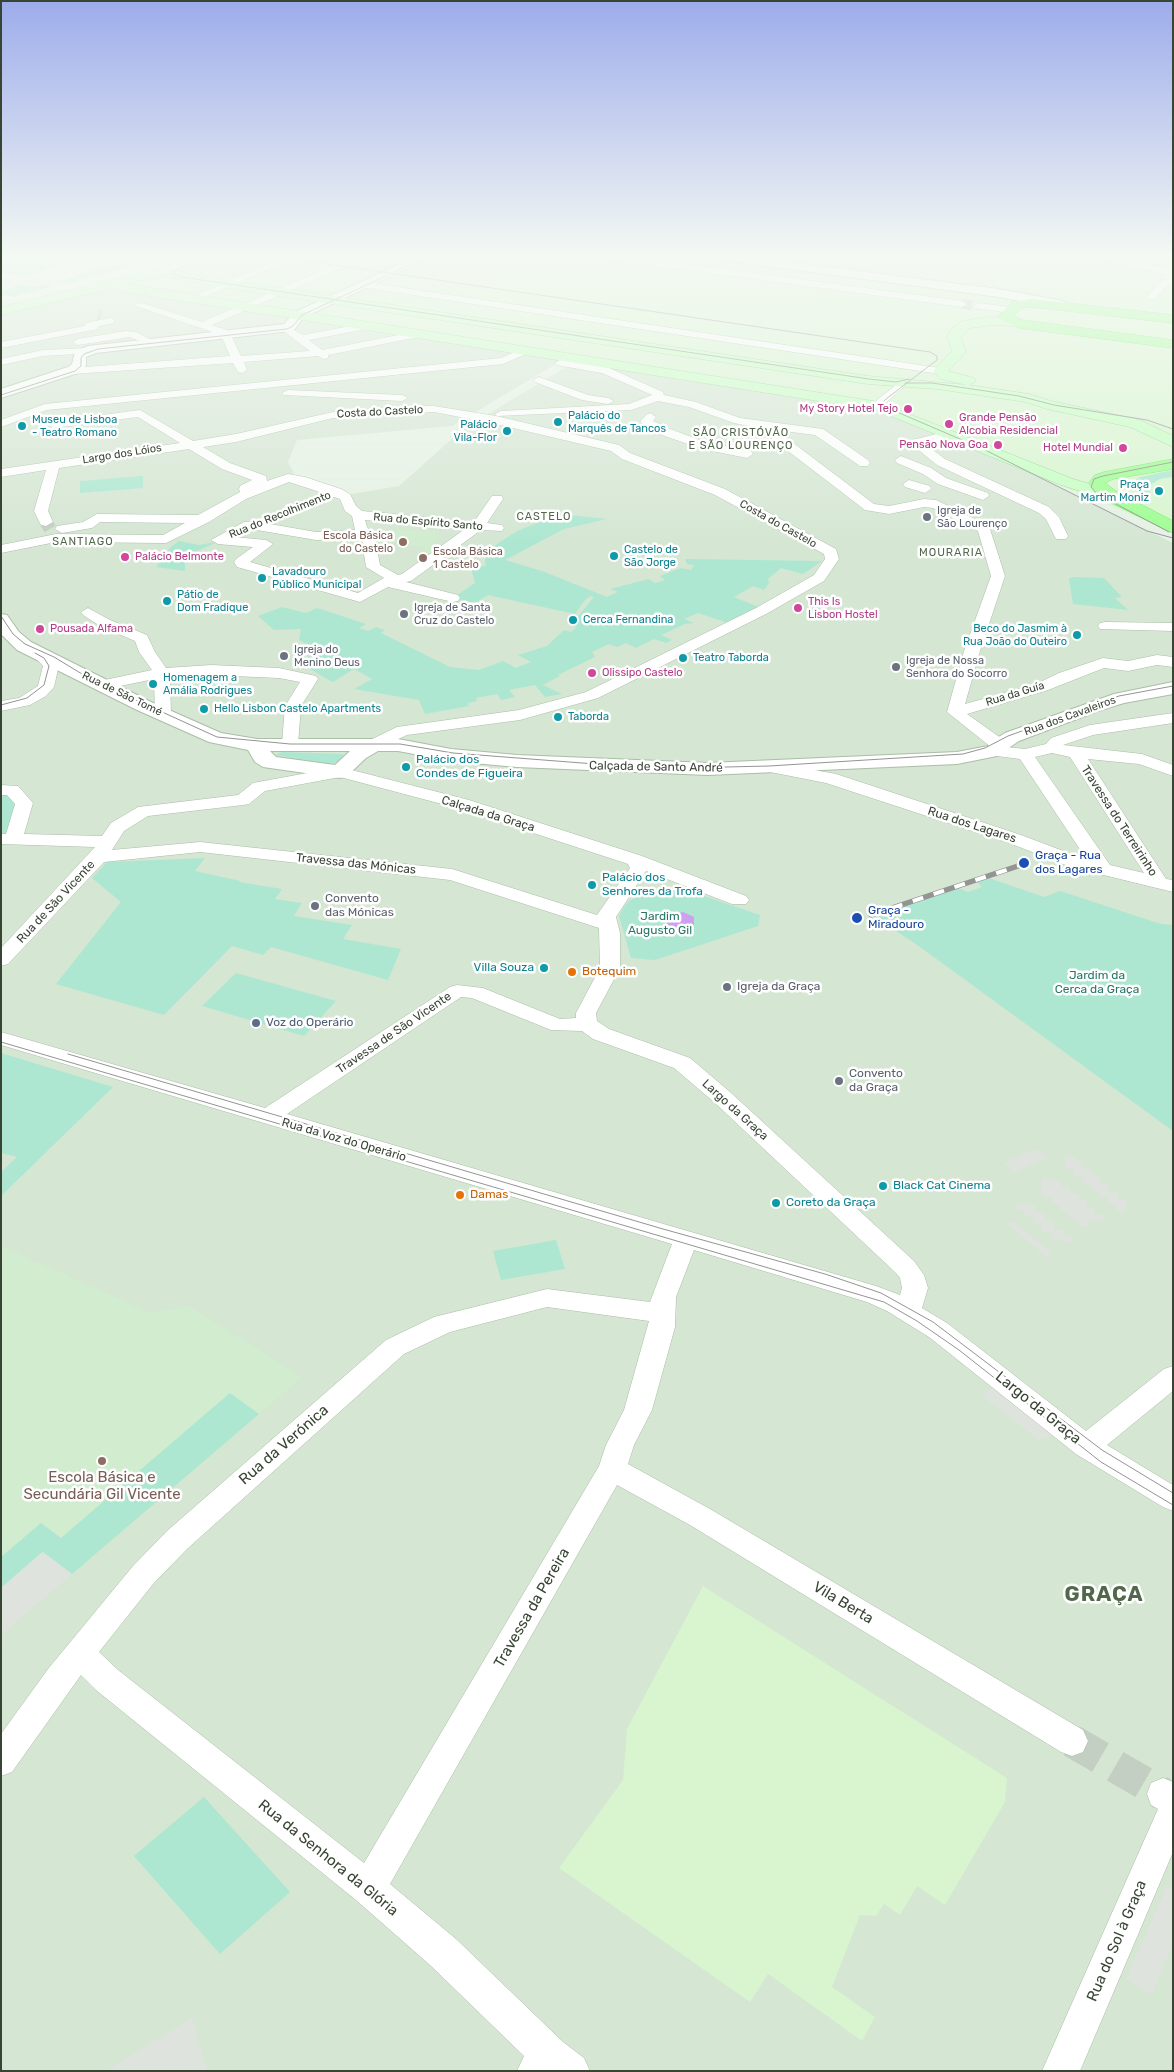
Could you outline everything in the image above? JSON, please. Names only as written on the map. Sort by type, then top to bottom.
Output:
[{"type":"main road","points":[[527,352],[561,360],[876,406],[1067,482],[1111,496]]},
{"type":"main road","points":[[682,352],[901,384],[937,385],[1029,398],[1048,405],[1108,415],[1135,423],[1173,442]]},
{"type":"main road","points":[[960,352],[940,371],[946,376],[1019,389],[1029,398]]},
{"type":"main road","points":[[1173,464],[1110,475],[1097,481],[1098,488],[1173,528]]},
{"type":"street","points":[[1,362],[43,353],[72,352]]},
{"type":"street","points":[[72,371],[79,366],[80,355],[87,352]]},
{"type":"street","points":[[233,352],[249,386]]},
{"type":"street","points":[[1,394],[72,371],[327,352]]},
{"type":"street","points":[[1,424],[44,408],[502,360],[522,352]]},
{"type":"street","points":[[810,352],[940,371]]},
{"type":"street","points":[[320,353],[353,376]]},
{"type":"street","points":[[473,416],[641,405],[660,394],[604,370],[561,360],[560,367],[540,380],[592,399],[641,405]]},
{"type":"street","points":[[321,394],[325,391],[393,383],[390,381],[349,384],[344,383],[340,377]]},
{"type":"street","points":[[876,406],[901,384]]},
{"type":"street","points":[[265,385],[282,392],[404,399],[407,402],[434,409]]},
{"type":"street","points":[[657,397],[738,421],[809,429],[829,438],[835,445],[862,462]]},
{"type":"street","name":"Costa do Castelo","points":[[190,446],[333,414],[361,411],[434,409],[615,448],[626,456],[720,492],[831,552],[832,559],[820,578],[769,607],[592,695],[520,716],[403,731],[372,746]]},
{"type":"street","points":[[53,424],[140,413],[190,446],[226,466],[262,479],[238,494],[241,496]]},
{"type":"street","points":[[650,417],[646,422],[666,432],[702,445],[747,454]]},
{"type":"street","points":[[762,425],[870,507],[889,510],[924,496],[942,481]]},
{"type":"street","points":[[950,435],[916,444],[941,462],[1044,510],[1052,518],[1061,536]]},
{"type":"street","name":"Largo dos Lóios","points":[[1,473],[177,446],[190,446]]},
{"type":"street","points":[[901,460],[942,481],[984,496]]},
{"type":"street","points":[[50,530],[40,511],[54,464]]},
{"type":"street","points":[[1,549],[50,530],[159,540],[173,537],[241,496],[288,478],[302,480],[345,497],[350,508],[358,515],[360,528],[366,534],[373,550],[371,554],[373,567],[394,581],[453,598]]},
{"type":"street","points":[[909,484],[924,496],[984,529],[998,576],[972,650],[955,712],[997,748],[1025,754],[1052,748],[1057,742],[1090,730],[1173,718]]},
{"type":"street","name":"Rua do Recolhimento","points":[[266,544],[218,540],[249,525],[257,525],[336,492]]},
{"type":"street","points":[[924,496],[964,503]]},
{"type":"street","points":[[394,581],[406,578],[478,526],[497,499]]},
{"type":"street","name":"Rua do Espírito Santo","points":[[358,515],[429,524],[497,528]]},
{"type":"street","points":[[1,541],[50,530],[87,525],[97,518],[204,519]]},
{"type":"street","points":[[257,525],[285,532],[316,536],[366,534]]},
{"type":"street","points":[[266,544],[285,532]]},
{"type":"street","name":"Rua do Recolhimento","points":[[266,544],[241,562],[242,564],[360,598],[386,582],[394,581]]},
{"type":"street","points":[[308,583],[326,572]]},
{"type":"street","points":[[88,612],[105,623],[142,638],[147,652],[162,673],[163,715]]},
{"type":"street","name":"Rua de São Tomé","points":[[1,619],[18,642],[101,685],[216,738],[257,745]]},
{"type":"street","points":[[1105,626],[1173,627]]},
{"type":"street","points":[[1,706],[24,702],[40,693],[49,680],[51,665],[38,652]]},
{"type":"street","name":"Rua da Guía","points":[[955,712],[1042,687],[1103,662],[1128,666],[1157,660],[1172,662]]},
{"type":"street","points":[[101,685],[162,673],[254,670],[310,679],[293,706],[290,744]]},
{"type":"street","name":"Rua dos Cavaleiros","points":[[940,759],[997,748],[1012,737],[1091,707],[1122,698],[1173,688]]},
{"type":"street","points":[[1,692],[24,702]]},
{"type":"street","name":"Calçada de Santo André","points":[[257,745],[398,746],[451,755],[610,766],[708,769],[872,760],[940,759]]},
{"type":"street","name":"Calçada da Graça","points":[[257,745],[262,758],[270,763],[340,772],[463,804],[635,860],[739,900]]},
{"type":"street","points":[[340,772],[359,754],[372,746]]},
{"type":"street","name":"Travessa do Terreirinho","points":[[1052,748],[1076,753],[1166,886]]},
{"type":"street","points":[[1076,753],[1142,760],[1173,772]]},
{"type":"street","points":[[1025,754],[1103,869]]},
{"type":"street","name":"Rua dos Lagares","points":[[771,767],[830,778],[1103,869],[1166,886]]},
{"type":"street","name":"Rua de São Vicente","points":[[1,960],[103,850],[117,827],[144,811],[243,800],[260,787],[340,772]]},
{"type":"street","points":[[1,790],[12,790],[25,798],[8,838]]},
{"type":"street","name":"Travessa das Mónicas","points":[[8,838],[103,850],[200,847],[452,875],[608,924]]},
{"type":"street","points":[[586,1024],[586,1013],[610,968],[611,949],[606,917],[608,910],[639,868],[635,860]]},
{"type":"street","name":"Travessa de São Vicente","points":[[267,1117],[457,991],[471,990],[536,1018],[558,1024],[586,1024]]},
{"type":"street","name":"Largo da Graça","points":[[586,1024],[601,1034],[682,1063],[722,1097],[905,1267],[912,1276],[915,1288],[908,1311]]},
{"type":"street","name":"Rua da Voz do Operário","points":[[1,1038],[686,1239]]},
{"type":"street","points":[[663,1313],[663,1297],[686,1239]]},
{"type":"street","name":"Largo da Graça","points":[[686,1239],[864,1291],[908,1311],[973,1356],[1086,1446],[1173,1499]]},
{"type":"street","name":"Rua da Verónica","points":[[1,1761],[112,1611],[177,1540],[395,1347],[444,1324],[547,1298],[663,1313]]},
{"type":"street","name":"Travessa da Pereira","points":[[368,1888],[612,1470],[620,1445],[638,1410],[662,1327],[663,1313]]},
{"type":"street","points":[[1086,1446],[1173,1376]]},
{"type":"street","name":"Vila Berta","points":[[612,1470],[700,1517],[1072,1741]]},
{"type":"street","name":"Rua da Senhora da Glória","points":[[79,1654],[107,1680],[368,1888],[443,1952],[552,2066]]},
{"type":"street","name":"Rua do Sol à Graça","points":[[1061,2071],[1169,1815]]},
{"type":"shaded area","points":[[1,352],[526,352],[566,358],[452,426],[297,440],[288,462],[294,473],[243,494],[288,481],[339,496],[399,486],[463,429],[576,361],[878,407],[999,457],[1173,543],[1173,2071],[1,2071]]},
{"type":"shaded area","points":[[542,352],[1173,352],[1173,532],[1064,487],[997,453],[872,403]]},
{"type":"shaded area","name":"Escola Básica do Castelo","points":[[391,529],[436,531],[435,535],[441,536],[433,544],[448,547],[438,554],[422,551],[425,548],[391,542],[373,544],[371,536],[391,535]]},
{"type":"shaded area","points":[[683,912],[694,917],[694,925],[678,929],[667,924],[667,916]]},
{"type":"shaded area","points":[[1036,1148],[1047,1158],[1014,1173],[1003,1163]]},
{"type":"shaded area","points":[[1065,1155],[1075,1156],[1075,1161],[1083,1162],[1083,1169],[1091,1170],[1092,1176],[1100,1177],[1100,1183],[1108,1185],[1108,1191],[1118,1193],[1118,1199],[1126,1200],[1126,1212],[1117,1211],[1117,1205],[1108,1204],[1108,1198],[1100,1197],[1099,1191],[1091,1190],[1091,1184],[1083,1183],[1083,1177],[1074,1176],[1074,1170],[1065,1168]]},
{"type":"shaded area","points":[[1042,1178],[1061,1181],[1061,1186],[1070,1187],[1070,1193],[1079,1194],[1079,1199],[1087,1200],[1087,1207],[1094,1208],[1095,1214],[1103,1215],[1103,1221],[1088,1219],[1088,1227],[1078,1226],[1078,1220],[1069,1218],[1068,1212],[1060,1211],[1059,1205],[1051,1203],[1051,1197],[1042,1196]]},
{"type":"shaded area","points":[[1017,1203],[1036,1206],[1035,1212],[1046,1214],[1045,1220],[1054,1221],[1054,1228],[1064,1230],[1064,1236],[1072,1237],[1071,1243],[1051,1239],[1051,1233],[1042,1231],[1042,1225],[1033,1224],[1033,1218],[1024,1216],[1024,1210],[1017,1209]]},
{"type":"shaded area","points":[[1012,1220],[1053,1254],[1046,1257],[1006,1223]]},
{"type":"shaded area","name":"Escola Básica e Secundária Gil Vicente","points":[[1,1246],[151,1313],[189,1306],[302,1377],[1,1635]]},
{"type":"shaded area","points":[[993,1387],[1056,1435],[1038,1440],[981,1395]]},
{"type":"shaded area","points":[[43,1552],[72,1574],[1,1635],[1,1588]]},
{"type":"shaded area","points":[[703,1586],[1007,1778],[1005,1802],[945,1905],[917,1886],[900,1915],[884,1904],[876,1916],[860,1915],[832,1987],[875,2017],[862,2041],[768,1974],[750,2002],[559,1868],[623,1780],[627,1729]]},
{"type":"shaded area","points":[[1167,1885],[1173,1888],[1173,1943],[1152,1995],[1126,1979]]},
{"type":"shaded area","points":[[192,2017],[207,2071],[106,2071]]},
{"type":"green space","points":[[1173,470],[1173,477],[1160,479],[1148,486],[1150,493],[1139,495],[1132,487],[1132,483],[1140,477]]},
{"type":"green space","points":[[143,476],[143,488],[80,493],[80,481]]},
{"type":"green space","points":[[560,514],[607,519],[564,529],[505,560],[542,571],[607,597],[618,592],[610,589],[649,579],[655,583],[665,580],[660,576],[681,568],[691,570],[694,565],[687,564],[685,559],[822,561],[803,574],[781,568],[768,579],[769,583],[764,590],[753,586],[734,597],[761,608],[728,623],[698,613],[684,619],[694,623],[685,624],[661,635],[672,640],[666,643],[654,639],[636,648],[626,643],[617,647],[609,644],[592,652],[595,657],[558,675],[560,676],[543,685],[562,694],[545,697],[535,685],[509,690],[515,697],[501,700],[497,694],[476,698],[477,701],[468,703],[469,706],[425,714],[419,700],[354,689],[372,679],[354,669],[333,682],[327,679],[307,667],[310,645],[299,640],[301,629],[274,630],[258,616],[282,607],[306,613],[317,608],[366,624],[359,628],[368,631],[376,627],[385,630],[381,633],[450,667],[479,670],[503,661],[516,668],[531,662],[518,655],[547,646],[564,630],[571,632],[577,627],[571,625],[594,597],[590,596],[585,600],[575,614],[488,595],[475,603],[453,598],[475,583],[471,567],[486,566],[486,555],[497,544],[517,531]]},
{"type":"green space","points":[[179,541],[199,545],[220,541],[199,550],[185,559],[185,571],[156,567],[171,547]]},
{"type":"green space","points":[[1072,577],[1104,578],[1122,597],[1115,598],[1128,610],[1073,604],[1069,579]]},
{"type":"green space","points":[[282,752],[344,755],[337,762],[330,764],[275,755]]},
{"type":"green space","points":[[1,793],[9,793],[20,801],[9,834],[1,834]]},
{"type":"green space","points":[[205,858],[195,871],[239,882],[282,889],[275,899],[302,903],[294,916],[352,925],[343,939],[401,949],[388,980],[271,947],[263,955],[232,946],[164,1015],[56,984],[121,902],[92,878],[107,862]]},
{"type":"green space","name":"Jardim da Cerca da Graça","points":[[989,878],[1044,897],[1060,891],[1161,924],[1173,925],[1173,1131],[916,944],[874,917],[958,888],[968,892],[982,887],[977,882]]},
{"type":"green space","name":"Jardim Augusto Gil","points":[[671,888],[689,891],[760,915],[758,926],[655,960],[631,958],[619,916],[624,907],[629,901],[641,895]]},
{"type":"green space","points":[[236,973],[336,1001],[304,1036],[202,1006]]},
{"type":"green space","points":[[1,1053],[113,1087],[1,1196],[1,1172],[17,1157],[1,1153]]},
{"type":"green space","points":[[556,1240],[565,1269],[501,1280],[493,1251]]},
{"type":"green space","points":[[230,1393],[259,1414],[72,1574],[42,1552],[1,1588],[1,1557],[41,1523],[61,1538]]},
{"type":"green space","points":[[204,1797],[290,1892],[220,1954],[134,1856]]},
{"type":"tunnel","points":[[46,522],[50,529]]},
{"type":"tunnel","points":[[1072,1741],[1163,1794]]},
{"type":"tram line","points":[[1,395],[75,371],[81,366],[81,358],[84,354],[90,352]]},
{"type":"tram line","points":[[685,352],[869,379],[896,382],[909,379]]},
{"type":"tram line","points":[[907,383],[937,360],[937,356],[928,352]]},
{"type":"tram line","points":[[907,383],[932,383],[1019,396],[1054,405],[1147,420],[1173,429]]},
{"type":"tram line","points":[[907,383],[881,404],[981,448],[1147,531],[1173,538]]},
{"type":"tram line","points":[[1169,532],[1097,494],[1091,487],[1094,479],[1103,476],[1173,462]]},
{"type":"tram line","points":[[1,616],[13,634],[25,644],[54,657],[92,680],[217,737],[290,744],[400,744],[453,753],[608,765],[683,768],[769,766],[963,754],[985,748],[1008,736],[1119,696],[1173,686]]},
{"type":"tram line","points":[[1,705],[27,698],[44,685],[49,666],[44,658],[35,653]]},
{"type":"tram line","points":[[1,1042],[884,1302],[917,1321],[959,1350],[1101,1462],[1173,1505]]},
{"type":"tram line","points":[[68,1054],[663,1229],[825,1274],[881,1293],[933,1322],[1102,1450],[1173,1493]]},
{"type":"railway","points":[[871,915],[1018,866]]},
{"type":"place","name":"My Story Hotel Tejo","points":[[908,409]]},
{"type":"place","name":"Palácio do Marquês de Tancos","points":[[558,422]]},
{"type":"place","name":"Grande Pensão Alcobia Residencial","points":[[949,424]]},
{"type":"place","name":"Museu de Lisboa - Teatro Romano","points":[[22,426]]},
{"type":"place","name":"Palácio Vila-Flor","points":[[507,431]]},
{"type":"place","name":"Pensão Nova Goa","points":[[998,445]]},
{"type":"place","name":"Hotel Mundial","points":[[1123,448]]},
{"type":"place","name":"Praça Martim Moniz","points":[[1159,491]]},
{"type":"place","name":"Igreja de São Lourenço","points":[[927,517]]},
{"type":"place","name":"Escola Básica do Castelo","points":[[403,542]]},
{"type":"place","name":"Castelo de São Jorge","points":[[614,556]]},
{"type":"place","name":"Palácio Belmonte","points":[[125,557]]},
{"type":"place","name":"Escola Básica 1 Castelo","points":[[423,558]]},
{"type":"place","name":"Lavadouro Público Municipal","points":[[262,578]]},
{"type":"place","name":"Pátio de Dom Fradique","points":[[167,601]]},
{"type":"place","name":"This Is Lisbon Hostel","points":[[798,608]]},
{"type":"place","name":"Igreja de Santa Cruz do Castelo","points":[[404,614]]},
{"type":"place","name":"Cerca Fernandina","points":[[573,620]]},
{"type":"place","name":"Pousada Alfama","points":[[40,629]]},
{"type":"place","name":"Beco do Jasmim à Rua João do Outeiro","points":[[1077,635]]},
{"type":"place","name":"Igreja do Menino Deus","points":[[284,656]]},
{"type":"place","name":"Teatro Taborda","points":[[683,658]]},
{"type":"place","name":"Igreja de Nossa Senhora do Socorro","points":[[896,667]]},
{"type":"place","name":"Olissipo Castelo","points":[[592,673]]},
{"type":"place","name":"Homenagem a Amália Rodrigues","points":[[153,684]]},
{"type":"place","name":"Hello Lisbon Castelo Apartments","points":[[204,709]]},
{"type":"place","name":"Taborda","points":[[558,717]]},
{"type":"place","name":"Palácio dos Condes de Figueira","points":[[406,767]]},
{"type":"place","name":"Graça - Rua dos Lagares","points":[[1024,863]]},
{"type":"place","name":"Palácio dos Senhores da Trofa","points":[[592,885]]},
{"type":"place","name":"Convento das Mónicas","points":[[315,906]]},
{"type":"place","name":"Graça - Miradouro","points":[[857,918]]},
{"type":"place","name":"Villa Souza","points":[[544,968]]},
{"type":"place","name":"Botequim","points":[[572,972]]},
{"type":"place","name":"Igreja da Graça","points":[[727,987]]},
{"type":"place","name":"Voz do Operário","points":[[256,1023]]},
{"type":"place","name":"Convento da Graça","points":[[839,1081]]},
{"type":"place","name":"Black Cat Cinema","points":[[883,1186]]},
{"type":"place","name":"Damas","points":[[460,1195]]},
{"type":"place","name":"Coreto da Graça","points":[[776,1203]]},
{"type":"place","name":"Escola Básica e Secundária Gil Vicente","points":[[102,1461]]},
{"type":"district","name":"SÃO CRISTÓVÃO E SÃO LOURENÇO","points":[[741,439]]},
{"type":"district","name":"CASTELO","points":[[544,517]]},
{"type":"district","name":"SANTIAGO","points":[[83,542]]},
{"type":"district","name":"MOURARIA","points":[[951,553]]},
{"type":"district","name":"GRAÇA","points":[[1104,1595]]}]
